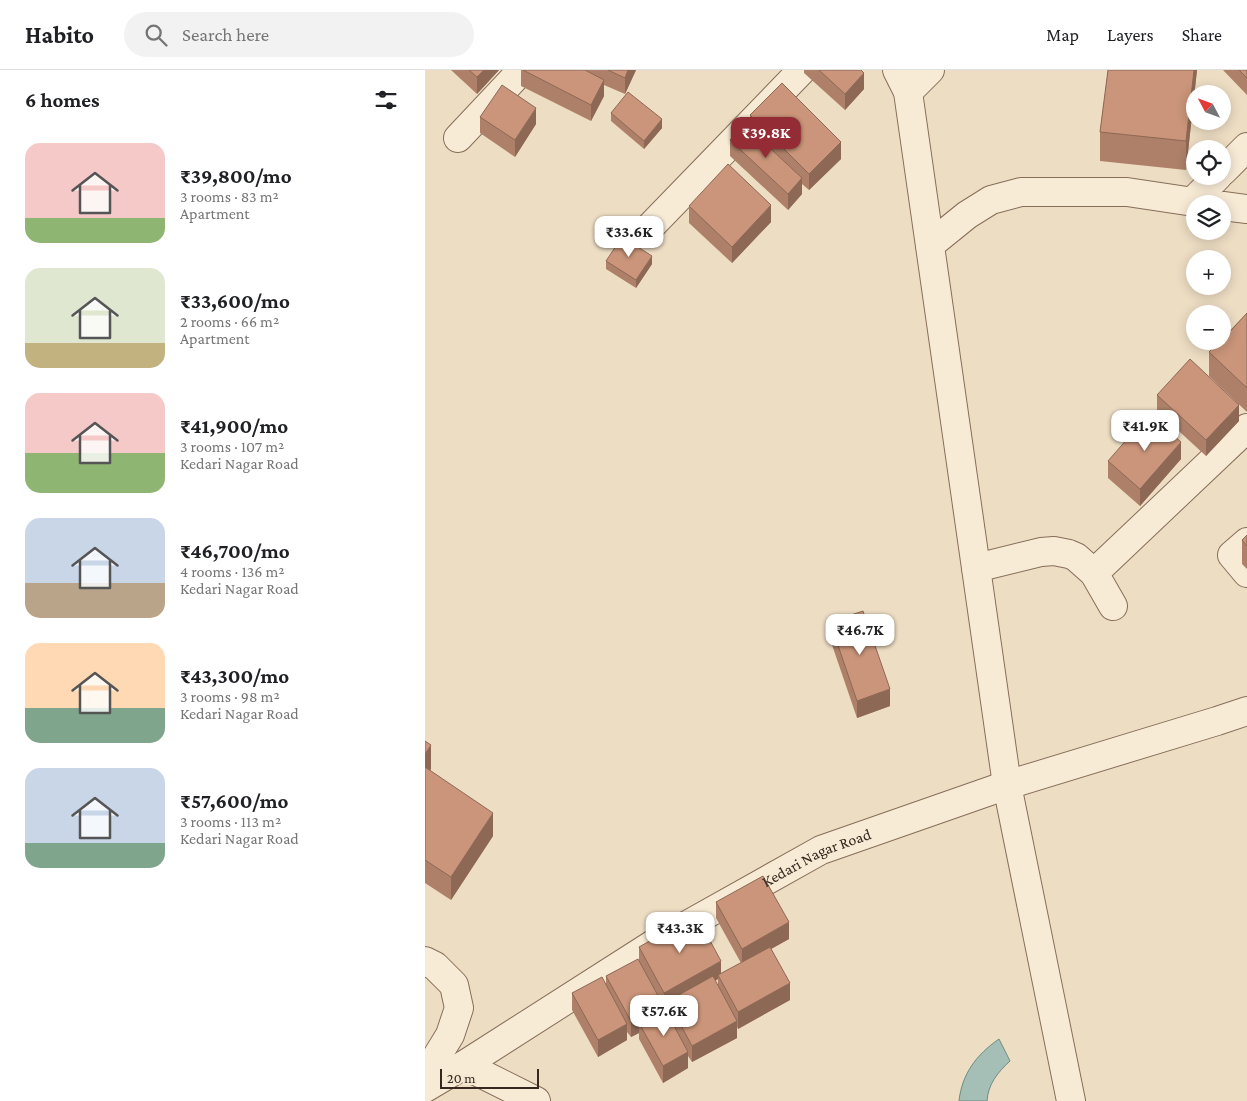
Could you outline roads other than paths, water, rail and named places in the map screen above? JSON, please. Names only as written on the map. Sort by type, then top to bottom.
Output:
[{"type":"street","points":[[458,138],[522,70]]},
{"type":"street","points":[[651,226],[802,70]]},
{"type":"street","points":[[930,70],[903,81],[930,246],[1007,785],[1071,1101]]},
{"type":"street","points":[[1231,163],[1247,147]]},
{"type":"street","points":[[930,246],[967,215],[991,200],[1021,192],[1127,192],[1186,201]]},
{"type":"street","points":[[1231,207],[1247,209]]},
{"type":"street","points":[[1094,573],[1247,428]]},
{"type":"street","points":[[1247,542],[1232,556],[1247,573]]},
{"type":"street","points":[[976,568],[1054,550],[1076,557],[1094,573],[1113,606]]},
{"type":"street","name":"Kedari Nagar Road","points":[[425,1088],[655,943],[821,850],[1007,785],[1208,724],[1247,710]]},
{"type":"street","points":[[425,961],[435,966],[454,985],[459,1008],[451,1035],[425,1076]]},
{"type":"street","points":[[464,1065],[536,1101]]},
{"type":"water","points":[[999,1039],[1010,1061],[994,1079],[989,1089],[987,1101],[959,1101],[963,1082],[971,1066],[983,1052]]}]
